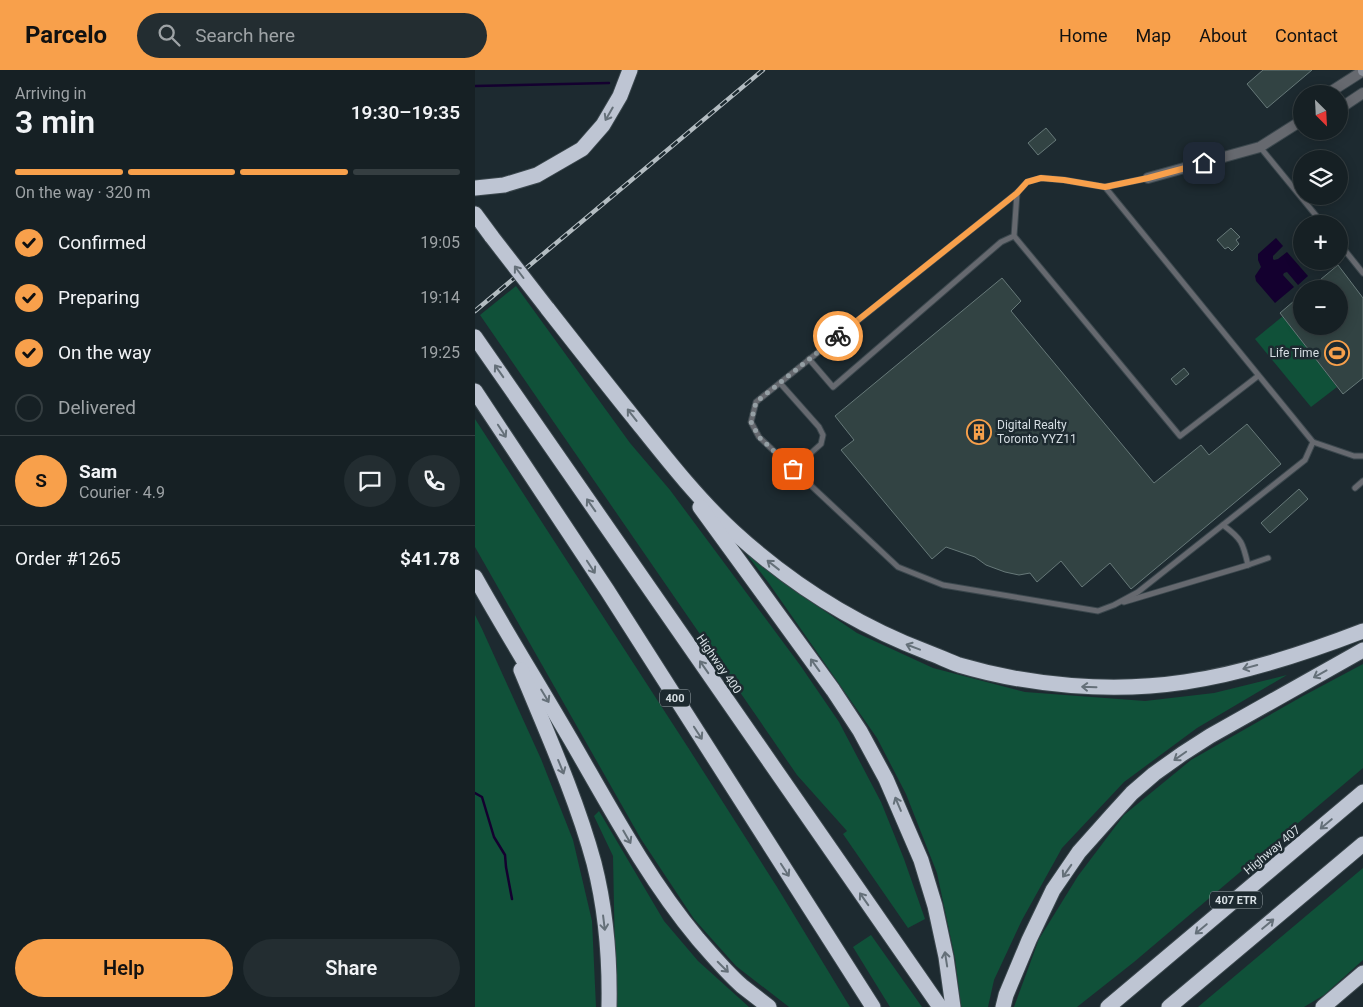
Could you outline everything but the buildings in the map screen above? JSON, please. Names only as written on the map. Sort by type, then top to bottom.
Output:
[{"type":"highway","points":[[475,188],[504,185],[537,174],[582,149],[603,125],[619,96],[630,70]]},
{"type":"highway","points":[[475,214],[662,453],[696,493],[733,531],[807,590],[853,618],[902,643],[959,664],[1012,678],[1072,686],[1129,687],[1209,678],[1285,658],[1363,631]]},
{"type":"highway","name":"Highway 400","points":[[475,337],[940,1007]]},
{"type":"highway","name":"400","points":[[475,390],[607,590],[873,1007]]},
{"type":"highway","points":[[662,453],[833,690],[860,730],[887,778],[921,860],[935,906],[946,957],[953,1007]]},
{"type":"highway","points":[[475,577],[659,888],[714,957],[741,985],[769,1007]]},
{"type":"highway","points":[[502,625],[565,777],[594,863],[605,922],[609,1007]]},
{"type":"highway","points":[[1003,1007],[1029,940],[1053,890],[1079,852],[1132,794],[1154,774],[1210,736],[1363,650]]},
{"type":"highway","name":"Highway 407","points":[[1108,1007],[1363,792]]},
{"type":"highway","name":"407 ETR","points":[[1169,1007],[1363,844]]},
{"type":"highway","points":[[1323,1007],[1363,973]]},
{"type":"street","points":[[1341,85],[1363,71]]},
{"type":"street","points":[[1348,103],[1363,93]]},
{"type":"street","points":[[1148,178],[1260,147],[1293,126]]},
{"type":"lane","points":[[1260,147],[1316,215]]},
{"type":"lane","points":[[1148,178],[1105,187],[1041,178],[1027,182],[1017,193],[756,402],[751,422],[759,437],[898,567],[943,585],[1098,611],[1267,558]]},
{"type":"lane","points":[[1105,187],[1313,442],[1354,456],[1363,456]]},
{"type":"lane","points":[[1017,193],[1014,236],[1180,436],[1258,376]]},
{"type":"lane","points":[[809,359],[833,387],[1001,242],[1014,236]]},
{"type":"lane","points":[[1348,254],[1363,273]]},
{"type":"lane","points":[[779,383],[819,427],[823,435],[821,444],[793,469]]},
{"type":"lane","points":[[1114,605],[1138,592],[1305,460],[1313,442]]},
{"type":"lane","points":[[1355,488],[1363,481]]},
{"type":"lane","points":[[1223,525],[1233,532],[1243,544],[1248,565]]},
{"type":"green space","points":[[516,286],[630,443],[670,490],[800,665],[839,722],[881,802],[925,919],[908,928],[843,834],[847,831],[797,775],[480,315]]},
{"type":"green space","points":[[1283,316],[1293,329],[1293,335],[1297,335],[1337,387],[1311,407],[1255,339]]},
{"type":"green space","points":[[475,419],[689,749],[777,887],[850,1007],[789,1007],[736,966],[694,919],[641,839],[475,547]]},
{"type":"green space","points":[[738,543],[792,589],[857,633],[933,668],[1025,692],[1145,701],[1214,693],[1287,675],[1197,728],[1124,782],[1062,848],[1022,920],[994,980],[988,1007],[962,1007],[955,958],[937,873],[906,794],[877,738],[768,582]]},
{"type":"green space","points":[[475,615],[541,759],[573,840],[592,921],[596,1007],[475,1007]]},
{"type":"green space","points":[[1363,664],[1363,768],[1134,962],[1077,1007],[1014,1007],[1039,939],[1078,876],[1124,815],[1191,760]]},
{"type":"green space","points":[[599,811],[664,921],[698,961],[749,1007],[616,1007],[613,856],[594,816]]},
{"type":"green space","points":[[1363,868],[1363,960],[1324,995],[1304,1007],[1198,1007]]},
{"type":"green space","points":[[871,935],[922,1007],[890,1007],[853,947]]},
{"type":"shaded area","points":[[1276,238],[1283,246],[1273,256],[1273,259],[1278,259],[1287,252],[1293,259],[1293,270],[1303,270],[1308,276],[1304,280],[1294,280],[1287,272],[1284,273],[1283,275],[1293,288],[1275,303],[1256,281],[1255,276],[1261,267],[1258,254]]},
{"type":"waterway","points":[[475,86],[609,83]]},
{"type":"waterway","points":[[475,793],[482,797],[494,837],[505,855],[512,899]]},
{"type":"railway","points":[[475,311],[763,70]]},
{"type":"way so far","points":[[793,469],[759,437],[751,422],[756,402],[838,336]]},
{"type":"place","name":"Life Time","points":[[1337,353]]},
{"type":"place","name":"Digital Realty Toronto YYZ11","points":[[979,432]]},
{"type":"route","points":[[838,336],[1017,193],[1027,182],[1041,178],[1105,187],[1204,163]]}]
